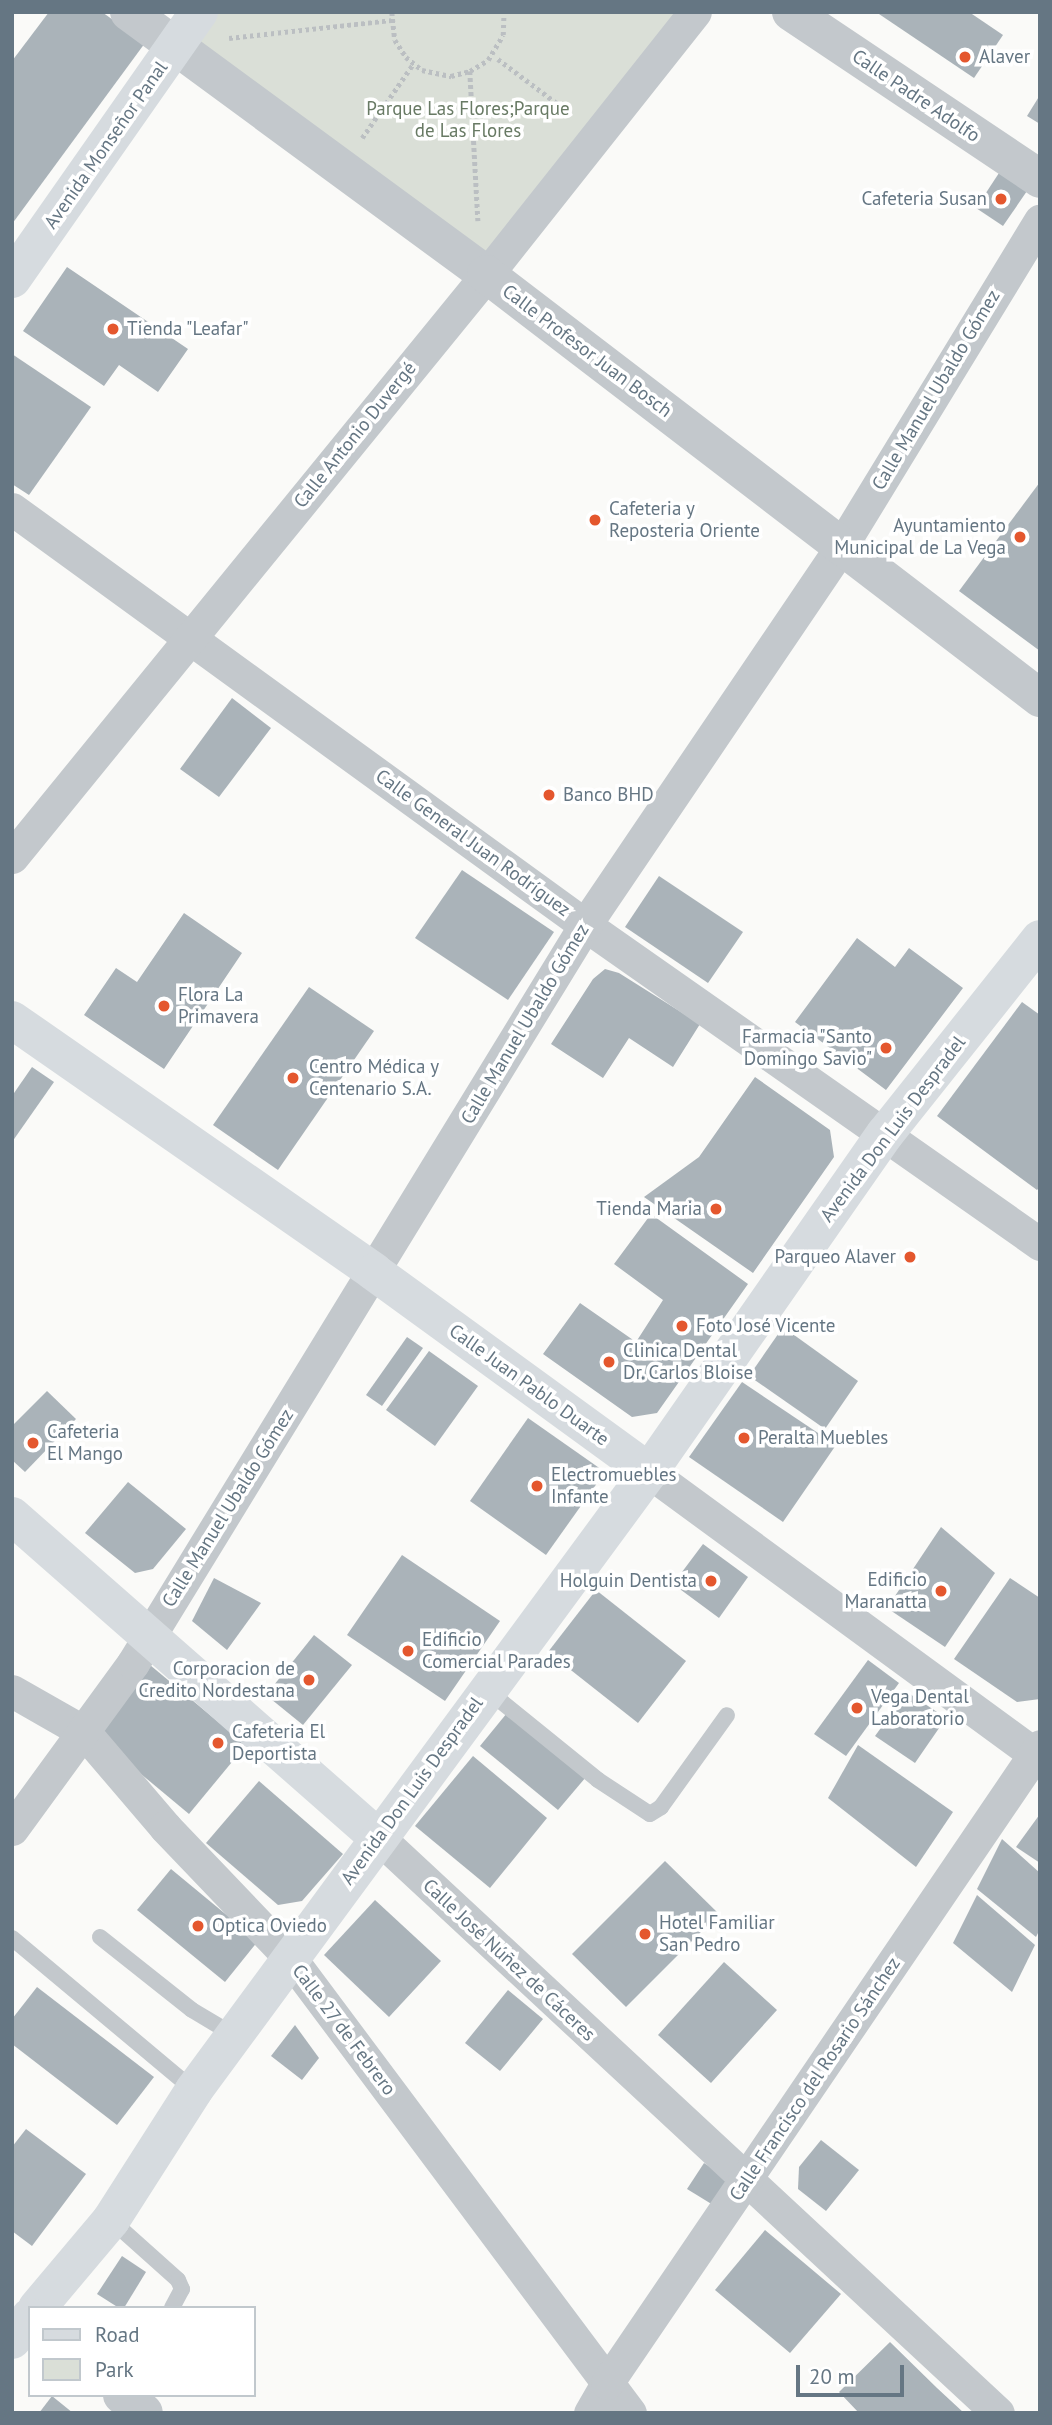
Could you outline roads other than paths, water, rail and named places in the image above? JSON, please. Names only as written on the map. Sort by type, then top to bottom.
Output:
[{"type":"main road","name":"Avenida Monseñor Panal","points":[[12,279],[175,47],[212,25]]},
{"type":"main road","name":"Avenida Don Luis Despradel","points":[[38,2306],[111,2220],[194,2090],[649,1472],[885,1134],[1040,939]]},
{"type":"main road","name":"Calle Juan Pablo Duarte","points":[[12,1020],[374,1272],[649,1472]]},
{"type":"main road","name":"Calle José Núñez de Cáceres","points":[[12,1516],[378,1837]]},
{"type":"street","name":"Calle Profesor Juan Bosch","points":[[130,12],[486,274],[1040,698]]},
{"type":"street","name":"Calle Antonio Duvergé","points":[[12,857],[486,274],[695,12]]},
{"type":"street","name":"Calle Padre Adolfo","points":[[791,12],[1040,179]]},
{"type":"street","name":"Calle Manuel Ubaldo Gómez","points":[[12,1829],[84,1732],[148,1637],[585,925],[842,545],[1040,221]]},
{"type":"street","name":"Calle General Juan Rodríguez","points":[[12,509],[585,925],[1040,1244]]},
{"type":"street","name":"Calle Juan Pablo Duarte","points":[[649,1472],[1038,1752]]},
{"type":"street","name":"Calle 27 de Febrero","points":[[12,1691],[84,1732],[165,1828],[290,1958],[630,2413]]},
{"type":"street","name":"Calle Francisco del Rosario Sánchez","points":[[590,2413],[607,2383],[747,2182],[1038,1752]]},
{"type":"street","name":"Calle José Núñez de Cáceres","points":[[378,1837],[998,2413]]},
{"type":"street","points":[[124,2397],[144,2413]]},
{"type":"lane","points":[[487,1690],[598,1780],[650,1814],[661,1807],[727,1715]]},
{"type":"lane","points":[[100,1937],[192,2010],[234,2035]]},
{"type":"lane","points":[[12,1938],[194,2090]]},
{"type":"lane","points":[[111,2220],[178,2280],[182,2290],[173,2306]]},
{"type":"place","name":"Alaver","points":[[965,57]]},
{"type":"place","name":"Cafeteria Susan","points":[[1001,199]]},
{"type":"place","name":"Tienda \"Leafar\"","points":[[113,329]]},
{"type":"place","name":"Cafeteria y Reposteria Oriente","points":[[595,520]]},
{"type":"place","name":"Ayuntamiento Municipal de La Vega","points":[[1020,537]]},
{"type":"place","name":"Banco BHD","points":[[549,795]]},
{"type":"place","name":"Flora La Primavera","points":[[164,1006]]},
{"type":"place","name":"Farmacia \"Santo Domingo Savio\"","points":[[886,1048]]},
{"type":"place","name":"Centro Médica y Centenario S.A.","points":[[293,1078]]},
{"type":"place","name":"Tienda Maria","points":[[716,1209]]},
{"type":"place","name":"Parqueo Alaver","points":[[910,1257]]},
{"type":"place","name":"Foto José Vicente","points":[[682,1326]]},
{"type":"place","name":"Clinica Dental Dr. Carlos Bloise","points":[[609,1362]]},
{"type":"place","name":"Peralta Muebles","points":[[744,1438]]},
{"type":"place","name":"Cafeteria El Mango","points":[[33,1443]]},
{"type":"place","name":"Electromuebles Infante","points":[[537,1486]]},
{"type":"place","name":"Holguin Dentista","points":[[711,1581]]},
{"type":"place","name":"Edificio Maranatta","points":[[941,1591]]},
{"type":"place","name":"Edificio Comercial Parades","points":[[408,1651]]},
{"type":"place","name":"Corporacion de Credito Nordestana","points":[[309,1680]]},
{"type":"place","name":"Vega Dental Laboratorio","points":[[857,1708]]},
{"type":"place","name":"Cafeteria El Deportista","points":[[218,1743]]},
{"type":"place","name":"Optica Oviedo","points":[[198,1926]]},
{"type":"place","name":"Hotel Familiar San Pedro","points":[[645,1934]]},
{"type":"park label","name":"Parque Las Flores;Parque de Las Flores","points":[[468,120]]}]
